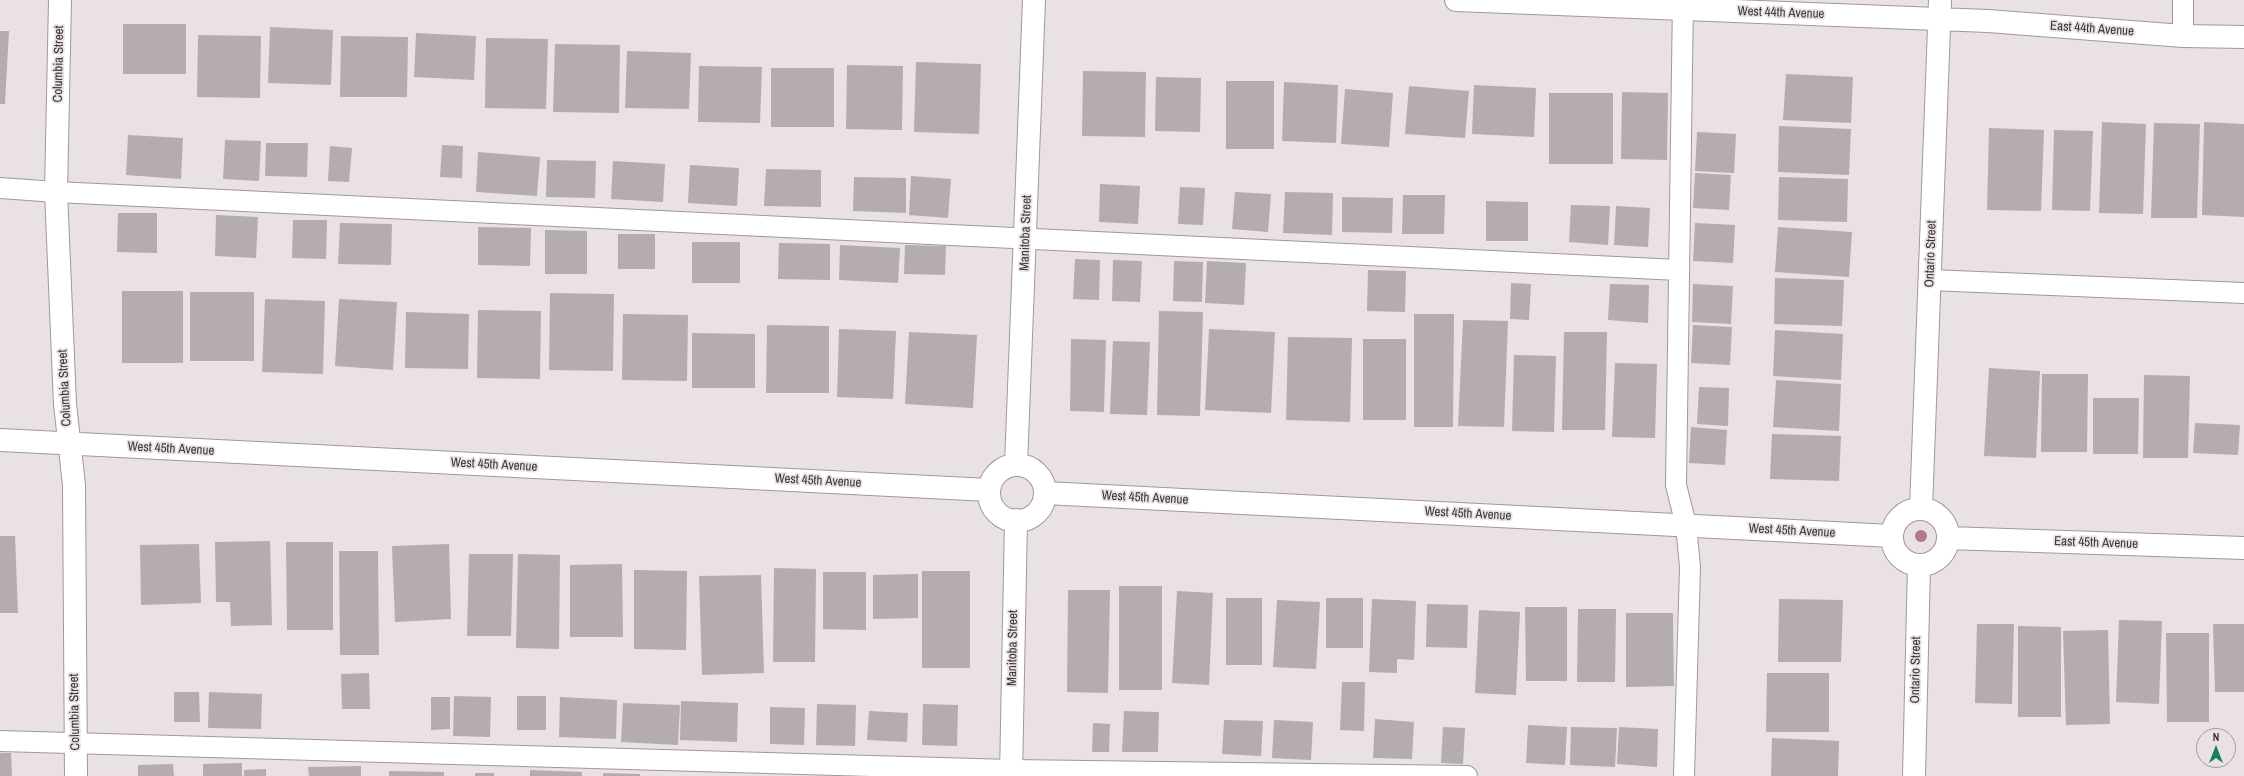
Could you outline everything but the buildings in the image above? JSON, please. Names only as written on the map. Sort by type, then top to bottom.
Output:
[{"type":"street","name":"Columbia Street","points":[[60,0],[56,192],[65,404],[74,485],[76,776]]},
{"type":"street","name":"Manitoba Street","points":[[1016,465],[1026,238],[1034,0]]},
{"type":"street","name":"West 44th Avenue","points":[[1456,0],[1940,9]]},
{"type":"street","name":"East 44th Avenue","points":[[1940,9],[1988,20],[2183,36],[2244,37]]},
{"type":"street","name":"Ontario Street","points":[[1921,509],[1940,9]]},
{"type":"street","name":"West 45th Avenue","points":[[0,440],[989,490]]},
{"type":"street","points":[[1016,465],[1033,470],[1041,480],[1045,493],[1039,509],[1032,516],[1016,520],[1007,518],[996,511],[990,499],[989,490],[991,482],[1001,470],[1016,465]]},
{"type":"street","name":"West 45th Avenue","points":[[1045,493],[1892,536]]},
{"type":"street","points":[[1921,509],[1932,512],[1941,518],[1946,527],[1948,538],[1946,549],[1939,558],[1930,563],[1919,565],[1908,562],[1899,556],[1894,546],[1892,536],[1894,525],[1901,516],[1911,511],[1921,509]]},
{"type":"street","name":"Manitoba Street","points":[[1011,773],[1016,520]]},
{"type":"street","name":"East 45th Avenue","points":[[1948,538],[2244,548]]},
{"type":"street","name":"Ontario Street","points":[[1914,776],[1919,565]]},
{"type":"lane","points":[[2183,0],[2183,36]]},
{"type":"lane","points":[[1683,5],[1676,485],[1686,525],[1690,567],[1684,776]]},
{"type":"lane","points":[[0,188],[56,192],[1679,270]]},
{"type":"lane","points":[[1930,280],[2244,293]]},
{"type":"lane","points":[[0,741],[1011,773],[1467,776]]}]
